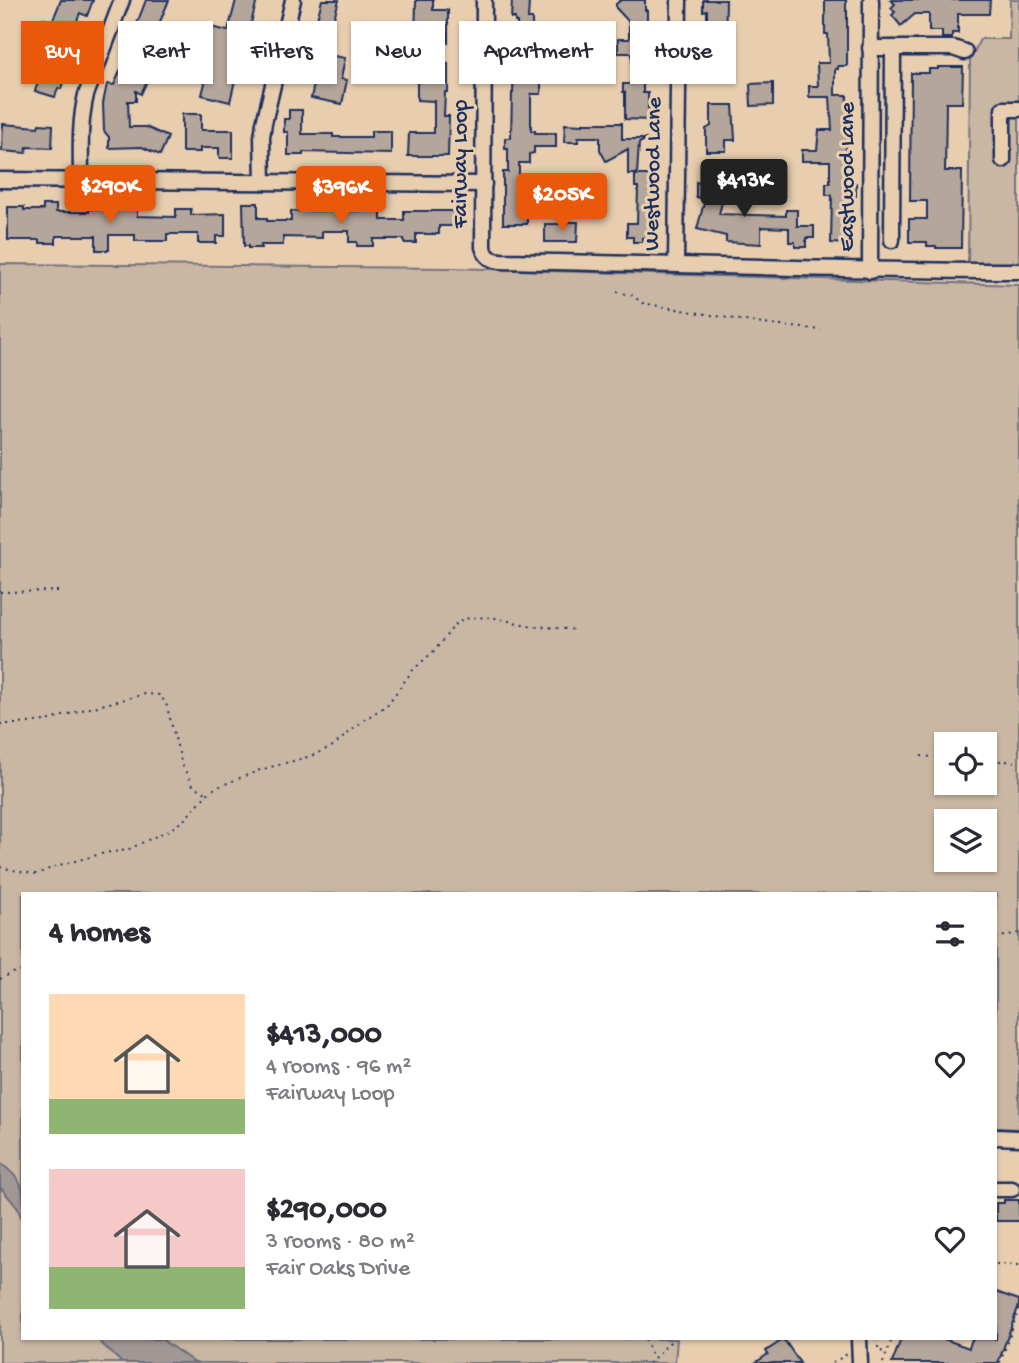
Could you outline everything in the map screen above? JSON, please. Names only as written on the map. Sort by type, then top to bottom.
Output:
[{"type":"street","points":[[81,181],[80,131],[86,95],[121,0]]},
{"type":"street","points":[[262,182],[263,129],[293,0]]},
{"type":"street","name":"Fairway Loop","points":[[484,0],[483,247],[485,254],[494,261],[870,271],[1019,271]]},
{"type":"street","name":"Westwood Lane","points":[[676,264],[679,0]]},
{"type":"street","name":"Eastwood Lane","points":[[870,271],[871,0]]},
{"type":"street","points":[[870,48],[953,48],[965,52]]},
{"type":"street","points":[[892,240],[893,48]]},
{"type":"street","points":[[1003,160],[1003,109],[1019,109]]},
{"type":"street","points":[[0,180],[484,184]]},
{"type":"street","points":[[997,1138],[1019,1138]]},
{"type":"street","points":[[997,1189],[1012,1189]]},
{"type":"street","points":[[856,1360],[859,1340]]},
{"type":"path","points":[[617,292],[632,295],[642,303],[763,324],[822,330]]},
{"type":"path","points":[[0,592],[58,591]]},
{"type":"path","points":[[0,867],[37,874],[56,866],[127,850],[171,829],[215,788],[333,746],[363,720],[387,705],[413,670],[435,650],[457,622],[469,618],[491,617],[576,631]]},
{"type":"path","points":[[0,724],[51,720],[145,694],[159,695],[166,703],[182,765],[192,785],[207,794]]},
{"type":"path","points":[[921,756],[934,757]]},
{"type":"path","points":[[997,761],[1019,762]]},
{"type":"path","points":[[997,938],[1019,933]]},
{"type":"path","points":[[0,979],[21,971]]},
{"type":"path","points":[[997,1264],[1019,1265]]},
{"type":"path","points":[[1000,1363],[1019,1309]]},
{"type":"path","points":[[645,1340],[653,1359]]},
{"type":"path","points":[[649,1363],[672,1340]]},
{"type":"path","points":[[878,1340],[878,1350],[887,1353]]},
{"type":"path","points":[[883,1363],[892,1340]]},
{"type":"path","points":[[833,1363],[856,1360]]},
{"type":"shaded area","points":[[1010,0],[1019,0],[1019,263],[968,263],[970,61],[980,39],[1009,39]]},
{"type":"shaded area","points":[[0,264],[453,268],[1019,285],[1019,1129],[997,1128],[997,892],[21,892],[21,1340],[677,1340],[675,1363],[0,1363]]},
{"type":"shaded area","points":[[0,1163],[20,1182],[21,1217],[17,1207],[0,1187]]},
{"type":"shaded area","points":[[98,1340],[162,1340],[195,1363],[122,1363]]},
{"type":"building","points":[[61,0],[93,0],[87,16],[80,13],[77,21],[52,21]]},
{"type":"building","points":[[146,0],[169,0],[160,21],[138,21]]},
{"type":"building","points":[[236,0],[257,0],[252,21],[231,21]]},
{"type":"building","points":[[322,0],[339,0],[333,21],[316,21]]},
{"type":"building","points":[[416,0],[433,0],[433,10],[448,10],[448,43],[445,43],[445,21],[416,21]]},
{"type":"building","points":[[621,0],[645,0],[647,21],[630,21],[630,53],[618,53],[618,39],[629,39],[629,22],[616,8],[616,4]]},
{"type":"building","points":[[703,0],[726,0],[726,21],[707,21],[707,10],[703,11]]},
{"type":"building","points":[[825,0],[846,0],[847,66],[838,66],[838,69],[835,69],[835,95],[847,95],[846,171],[851,171],[851,183],[856,183],[856,196],[852,199],[851,244],[831,243],[832,195],[826,195],[826,183],[830,183],[830,161],[802,161],[802,150],[817,150],[819,130],[832,130],[830,97],[809,97],[809,86],[818,86],[817,63],[829,63],[828,34],[825,34]]},
{"type":"building","points":[[891,0],[990,0],[989,14],[958,14],[958,33],[952,33],[952,38],[942,38],[942,31],[929,31],[929,14],[915,14],[901,26],[892,15],[895,12],[891,8],[895,4]]},
{"type":"building","points":[[512,1],[529,1],[528,19],[532,21],[515,21],[515,18],[511,18]]},
{"type":"building","points":[[213,28],[227,31],[227,84],[234,84],[230,102],[202,95],[205,84],[213,84]]},
{"type":"building","points":[[337,57],[345,58],[341,79],[347,80],[342,104],[311,98],[314,84],[337,84]]},
{"type":"building","points":[[445,63],[448,63],[448,92],[445,92],[444,116],[449,116],[448,156],[408,156],[409,133],[434,133],[434,101],[417,100],[417,84],[445,84]]},
{"type":"building","points":[[963,67],[962,103],[946,103],[945,171],[962,171],[961,248],[936,248],[927,246],[927,242],[909,242],[909,219],[927,219],[927,201],[910,201],[911,73],[929,73],[929,69]]},
{"type":"building","points":[[118,76],[118,84],[146,84],[141,94],[136,91],[136,101],[128,101],[129,127],[146,127],[168,137],[160,155],[142,147],[109,148],[109,137],[104,131],[103,103],[107,84],[114,85]]},
{"type":"building","points":[[773,83],[773,105],[751,106],[750,84]]},
{"type":"building","points":[[37,84],[63,84],[55,97],[35,91]]},
{"type":"building","points":[[513,84],[541,84],[541,94],[531,94],[531,131],[556,133],[556,147],[534,147],[534,153],[529,154],[529,163],[519,163],[519,210],[527,210],[527,224],[503,224],[503,172],[508,172],[505,138],[511,138]]},
{"type":"building","points":[[623,84],[643,84],[643,93],[648,93],[651,120],[625,119]]},
{"type":"building","points":[[711,105],[733,105],[735,140],[726,140],[726,151],[706,151],[706,129],[711,126]]},
{"type":"building","points":[[289,110],[302,110],[302,134],[371,137],[371,131],[391,131],[391,154],[303,152],[303,155],[288,155],[288,132],[284,132],[284,119],[289,119]]},
{"type":"building","points":[[182,114],[201,114],[201,130],[233,130],[233,158],[219,158],[219,148],[182,152]]},
{"type":"building","points":[[622,123],[622,139],[647,139],[639,143],[637,174],[628,174],[628,149],[606,161],[600,150],[600,137],[578,137],[578,142],[564,142],[565,124]]},
{"type":"building","points":[[3,124],[38,127],[39,124],[53,125],[52,148],[27,147],[26,153],[2,151]]},
{"type":"building","points":[[635,175],[657,175],[657,185],[652,185],[651,197],[651,221],[654,221],[655,237],[642,238],[642,242],[633,242],[633,237],[627,237],[627,223],[637,223],[638,187],[635,187]]},
{"type":"building","points":[[711,175],[726,178],[719,214],[786,216],[786,210],[797,210],[797,226],[814,226],[814,238],[806,238],[806,247],[795,247],[795,242],[789,242],[789,228],[761,227],[761,244],[726,242],[726,236],[697,229],[705,199],[696,197],[696,182],[708,185]]},
{"type":"building","points":[[243,203],[258,203],[258,218],[267,218],[267,221],[291,221],[291,211],[381,211],[381,220],[404,220],[404,211],[453,211],[453,226],[439,226],[439,234],[416,234],[416,243],[404,243],[404,239],[373,239],[373,246],[357,246],[357,242],[349,242],[349,231],[322,231],[322,238],[283,237],[283,245],[248,248],[244,246]]},
{"type":"building","points":[[577,204],[597,204],[597,216],[577,216]]},
{"type":"building","points":[[43,205],[56,205],[56,212],[89,212],[89,209],[137,206],[137,216],[176,217],[176,209],[191,209],[191,215],[225,214],[225,236],[216,236],[216,243],[198,243],[198,234],[167,234],[167,241],[135,241],[135,235],[109,235],[109,250],[96,250],[96,236],[56,236],[56,243],[8,240],[8,207],[43,210]]},
{"type":"building","points":[[578,222],[577,242],[545,242],[545,224]]},
{"type":"building","points":[[1004,1200],[1019,1200],[1019,1221],[997,1221],[997,1203],[1004,1203]]},
{"type":"building","points":[[997,1292],[1019,1300],[998,1363],[892,1363],[901,1340],[947,1340],[969,1348],[972,1340],[997,1340]]},
{"type":"building","points":[[785,1341],[800,1363],[755,1363],[768,1354],[766,1351]]}]
